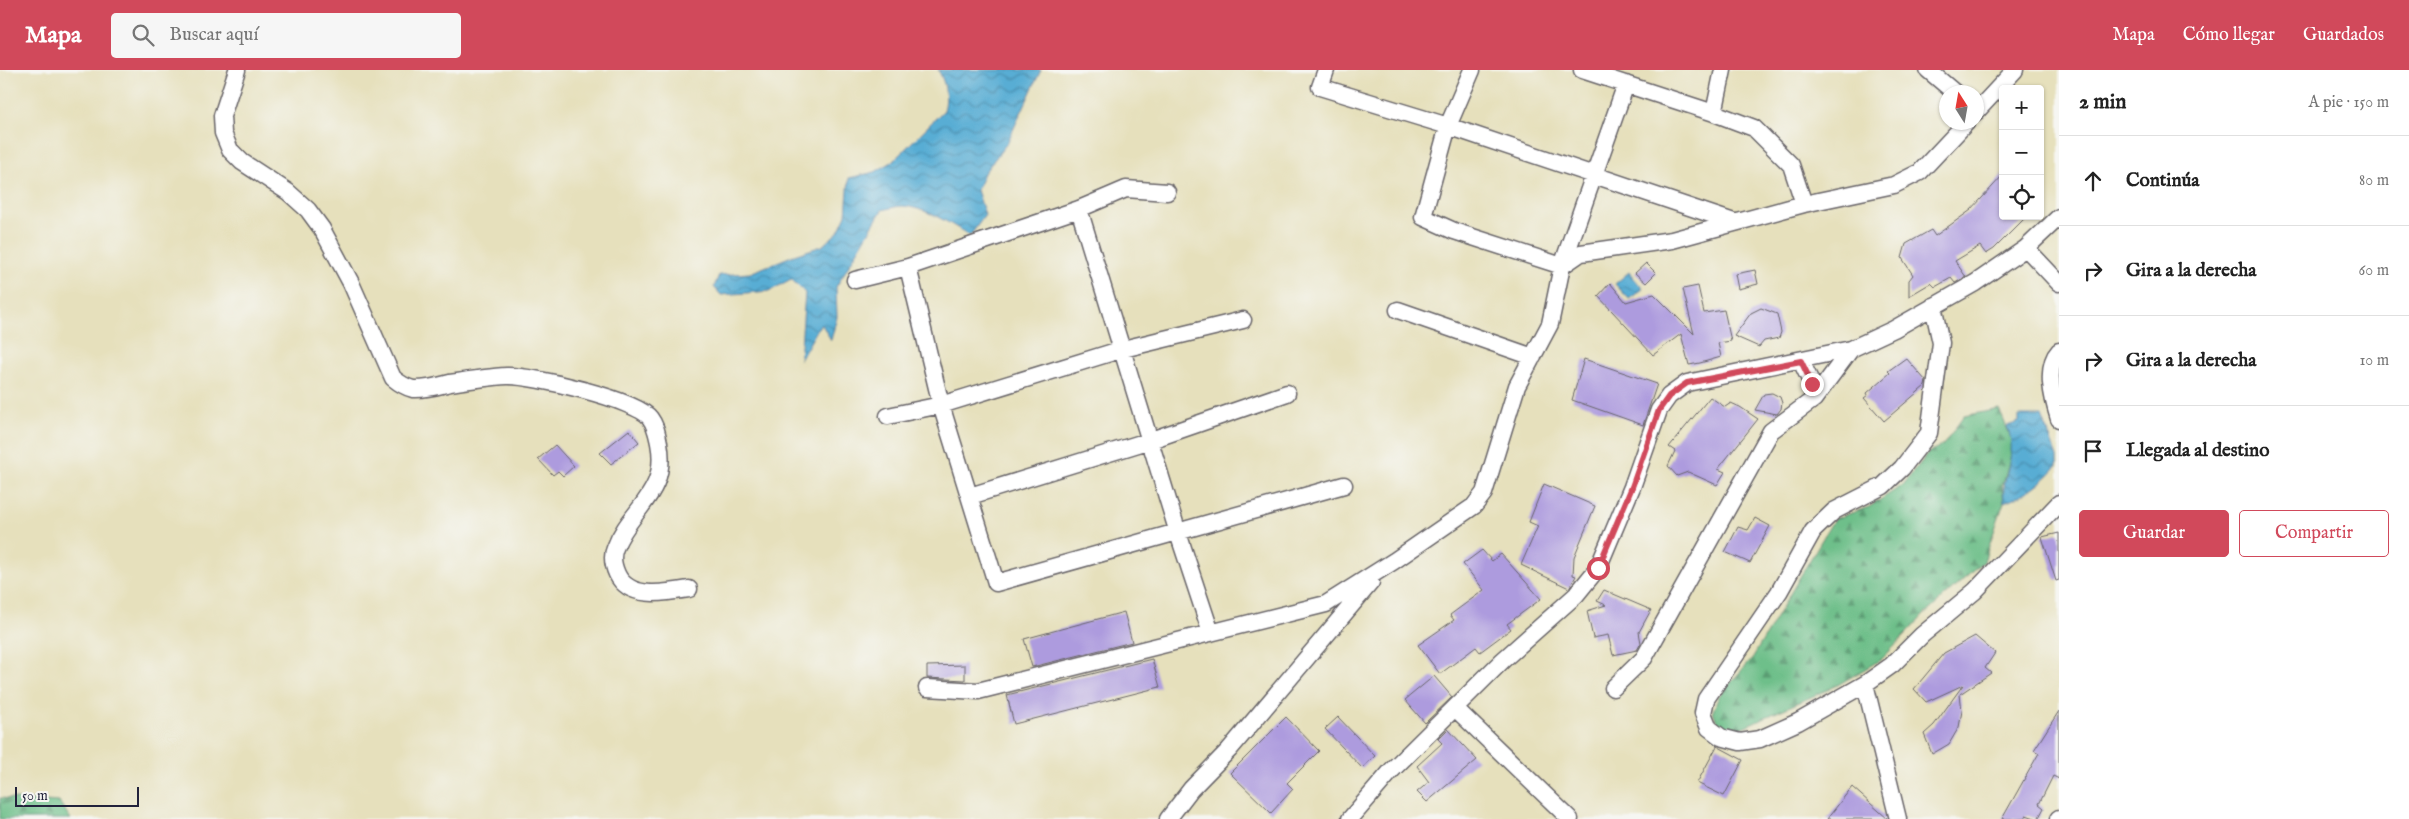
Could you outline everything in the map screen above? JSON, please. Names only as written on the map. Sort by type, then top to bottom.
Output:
[{"type":"street","points":[[237,70],[222,116],[223,132],[230,150],[242,162],[288,192],[308,210],[322,230],[351,283],[393,378],[402,385],[421,389],[477,378],[509,376],[594,393],[640,408],[650,416],[656,428],[660,451],[658,475],[653,492],[615,548],[612,559],[620,580],[630,589],[664,593],[688,589]]},
{"type":"street","points":[[1326,70],[1320,87],[1448,126],[1734,222]]},
{"type":"street","points":[[1472,70],[1448,126],[1422,217],[1454,231],[1562,266]]},
{"type":"street","points":[[1582,70],[1754,128],[1791,165],[1804,204]]},
{"type":"street","points":[[1714,113],[1723,70]]},
{"type":"street","points":[[1928,70],[1946,85]]},
{"type":"street","points":[[1984,103],[2015,70]]},
{"type":"street","points":[[927,688],[978,691],[1326,604],[1382,569],[1474,506],[1484,493],[1517,386],[1550,324],[1562,266],[1626,84]]},
{"type":"street","points":[[1562,266],[1581,253],[1672,240],[1804,204],[1894,186],[1920,172],[1959,130]]},
{"type":"street","points":[[855,280],[908,267],[1079,209],[1126,189],[1167,192]]},
{"type":"street","points":[[1079,209],[1178,533],[1211,633]]},
{"type":"street","points":[[1350,819],[1392,770],[1503,660],[1576,595],[1598,568],[1632,487],[1659,410],[1669,396],[1687,383],[1801,361],[1851,349],[1894,329],[1975,284],[2026,248],[2059,217]]},
{"type":"street","points":[[2026,248],[2059,284]]},
{"type":"street","points":[[908,267],[941,405],[996,583],[1344,485]]},
{"type":"street","points":[[1933,306],[1941,342],[1929,433],[1902,468],[1882,486],[1834,510],[1812,531],[1779,592],[1706,699],[1703,713],[1709,728],[1721,737],[1740,742],[1760,740],[1798,722],[1865,684],[1892,665],[1922,635],[1975,591],[2059,503]]},
{"type":"street","points":[[1398,310],[1534,357]]},
{"type":"street","points":[[888,416],[941,405],[1123,349],[1243,320]]},
{"type":"street","points":[[1613,688],[1644,658],[1771,431],[1814,399],[1851,349]]},
{"type":"street","points":[[2059,351],[2054,356],[2051,375],[2053,399],[2059,419]]},
{"type":"street","points":[[1801,361],[1812,384],[1814,399]]},
{"type":"street","points":[[970,496],[1151,440],[1287,393]]},
{"type":"street","points":[[1168,819],[1382,569]]},
{"type":"street","points":[[1865,684],[1898,819]]},
{"type":"street","points":[[1456,708],[1570,819]]},
{"type":"green space","points":[[1999,409],[2012,440],[2013,448],[2002,487],[2004,502],[1984,561],[1924,615],[1882,659],[1836,686],[1736,730],[1718,725],[1713,711],[1719,696],[1753,657],[1834,519],[1869,507],[1903,485],[1929,452],[1943,445],[1964,416]]},
{"type":"green space","points":[[0,798],[59,802],[71,819],[0,819]]},
{"type":"water","points":[[938,70],[1041,70],[1007,143],[984,173],[977,190],[985,215],[970,236],[946,221],[919,209],[897,206],[882,210],[836,287],[837,317],[831,340],[821,323],[800,360],[805,293],[791,279],[770,291],[721,295],[714,287],[719,275],[750,273],[822,246],[838,232],[846,215],[849,178],[875,172],[892,162],[944,110],[946,100],[945,89]]},
{"type":"water","points":[[1629,272],[1643,289],[1629,299],[1615,284]]},
{"type":"water","points":[[2019,416],[2042,416],[2057,457],[2057,466],[2033,488],[2004,502],[2005,482],[2011,456],[2010,437],[2007,426],[2019,422]]},
{"type":"building","points":[[1999,179],[1999,220],[2023,220],[1994,249],[1986,254],[1980,246],[1955,261],[1966,277],[1955,283],[1951,278],[1935,287],[1931,283],[1909,296],[1909,280],[1913,275],[1902,258],[1906,244],[1931,230],[1935,236],[1971,210]]},
{"type":"building","points":[[1646,263],[1656,273],[1646,283],[1635,273]]},
{"type":"building","points":[[1755,270],[1758,284],[1738,289],[1735,274]]},
{"type":"building","points":[[1610,283],[1626,302],[1654,294],[1694,334],[1683,289],[1698,286],[1704,313],[1724,310],[1731,341],[1718,343],[1721,357],[1689,365],[1681,334],[1653,355],[1598,296]]},
{"type":"building","points":[[1761,308],[1777,314],[1781,332],[1779,338],[1764,341],[1759,347],[1734,336],[1751,313]]},
{"type":"building","points":[[1906,358],[1926,381],[1925,386],[1884,421],[1864,398],[1868,395],[1867,393],[1890,373],[1888,371]]},
{"type":"building","points":[[1584,359],[1657,384],[1643,425],[1572,400]]},
{"type":"building","points":[[1772,393],[1780,397],[1782,403],[1781,409],[1777,414],[1755,410],[1764,394]]},
{"type":"building","points":[[1710,397],[1725,407],[1731,403],[1740,407],[1758,419],[1718,469],[1725,472],[1717,485],[1688,472],[1677,476],[1668,466],[1675,451],[1669,447]]},
{"type":"building","points":[[629,430],[639,442],[611,464],[600,453]]},
{"type":"building","points":[[555,445],[574,466],[563,476],[558,471],[553,475],[538,459]]},
{"type":"building","points":[[1544,484],[1595,506],[1574,557],[1573,575],[1576,576],[1569,588],[1521,565],[1538,526],[1529,522]]},
{"type":"building","points":[[1755,518],[1770,526],[1750,563],[1725,552],[1738,527],[1748,530]]},
{"type":"building","points":[[2059,533],[2059,580],[2056,581],[2042,537]]},
{"type":"building","points":[[1482,550],[1492,561],[1501,554],[1541,599],[1507,624],[1511,629],[1480,652],[1476,647],[1440,674],[1418,645],[1454,620],[1450,615],[1484,590],[1463,564]]},
{"type":"building","points":[[1604,590],[1651,610],[1639,632],[1641,643],[1637,650],[1613,655],[1608,635],[1593,638],[1587,611],[1606,605],[1597,601]]},
{"type":"building","points":[[1124,612],[1132,642],[1032,667],[1024,639]]},
{"type":"building","points":[[1975,636],[1995,653],[1985,668],[1991,673],[1960,694],[1962,711],[1959,727],[1949,744],[1932,754],[1924,734],[1934,725],[1963,685],[1926,702],[1914,689],[1944,653]]},
{"type":"building","points":[[1152,659],[1160,687],[1014,724],[1007,695]]},
{"type":"building","points":[[965,665],[965,680],[927,678],[927,666]]},
{"type":"building","points":[[1434,676],[1452,697],[1425,723],[1405,700]]},
{"type":"building","points":[[2059,711],[2059,779],[2053,776],[2039,804],[2044,808],[2038,819],[2026,815],[2023,819],[2002,819],[2039,753],[2034,750]]},
{"type":"building","points":[[1286,717],[1319,751],[1287,783],[1293,789],[1271,813],[1230,773]]},
{"type":"building","points":[[1338,717],[1375,756],[1362,768],[1325,729]]},
{"type":"building","points":[[1448,729],[1477,760],[1427,802],[1417,792],[1429,782],[1417,766],[1442,743],[1438,739]]},
{"type":"building","points":[[1717,746],[1743,760],[1724,796],[1697,783]]},
{"type":"building","points":[[1852,787],[1888,819],[1827,819]]},
{"type":"route","points":[[1598,568],[1614,534],[1659,410],[1669,396],[1687,383],[1801,361],[1812,384]]}]
